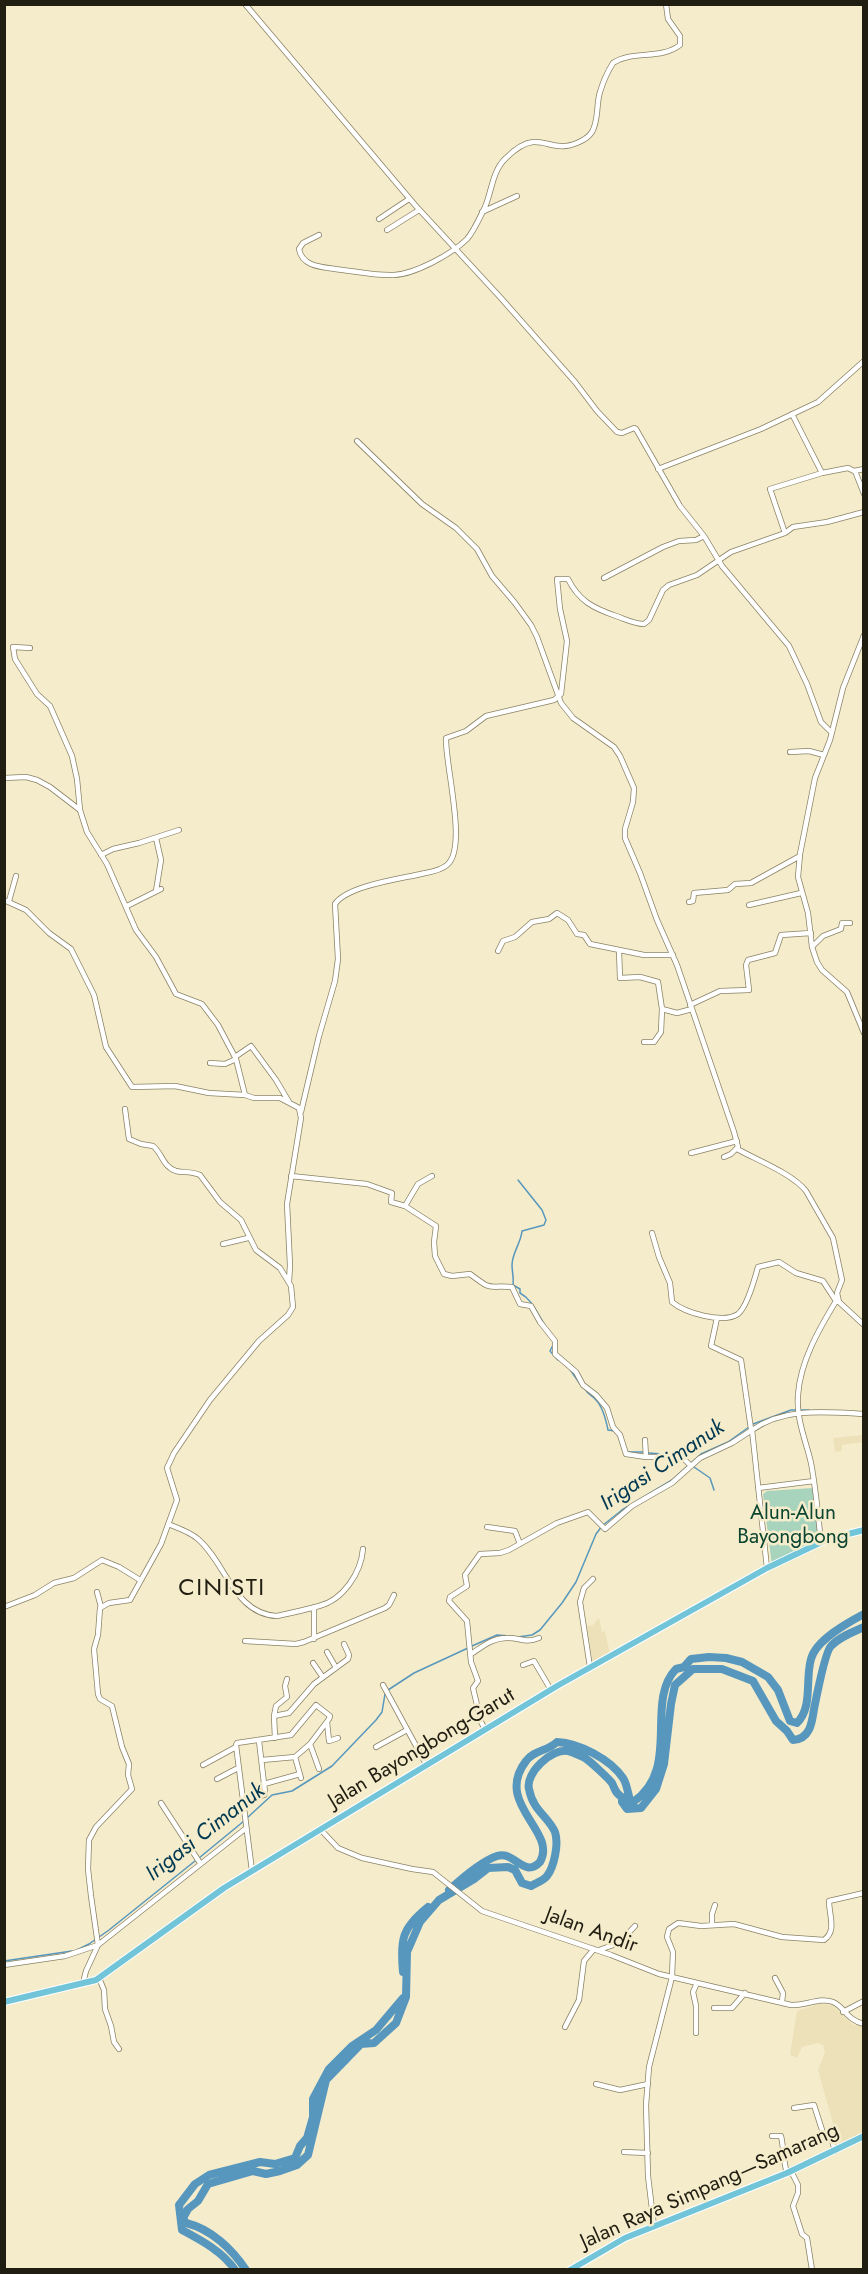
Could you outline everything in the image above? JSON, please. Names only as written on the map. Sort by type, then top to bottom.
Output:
[{"type":"main road","name":"Jalan Bayongbong-Garut","points":[[4,2002],[99,1978],[224,1888],[590,1667],[767,1568],[821,1542],[864,1530]]},
{"type":"main road","name":"Jalan Raya Simpang—Samarang","points":[[570,2270],[625,2238],[789,2172],[864,2136]]},
{"type":"street","points":[[245,4],[409,199],[617,432],[636,429],[680,506],[704,536],[722,566],[785,641],[807,684],[821,722],[831,732]]},
{"type":"street","points":[[319,235],[303,243],[298,249],[304,260],[314,265],[393,275],[420,267],[453,247],[470,234],[482,212],[499,166],[515,150],[532,142],[565,146],[578,143],[589,136],[595,126],[600,93],[613,63],[626,57],[665,52],[680,45],[680,36],[668,19],[666,4]]},
{"type":"street","points":[[482,212],[517,196]]},
{"type":"street","points":[[379,219],[409,199]]},
{"type":"street","points":[[387,230],[419,210]]},
{"type":"street","points":[[658,469],[761,429],[821,400],[864,362]]},
{"type":"street","points":[[792,414],[822,473]]},
{"type":"street","points":[[357,441],[422,504],[456,528],[477,549],[492,576],[531,625],[558,698],[573,718],[614,747],[624,764],[634,788],[625,838],[673,955],[737,1141],[737,1149]]},
{"type":"street","points":[[785,533],[770,489],[822,473],[848,468],[855,471],[864,469]]},
{"type":"street","points":[[855,471],[864,494]]},
{"type":"street","points":[[558,698],[562,688],[567,641],[560,609],[557,579],[568,579],[573,590],[582,600],[597,609],[644,624],[649,620],[663,590],[669,585],[697,575],[738,549],[785,533],[793,527],[827,522],[864,512]]},
{"type":"street","points":[[604,578],[663,547],[704,536]]},
{"type":"street","points":[[864,635],[843,688],[815,778],[800,856],[798,881],[808,913],[812,947],[817,962],[822,970],[847,992],[864,1033]]},
{"type":"street","points":[[30,648],[13,647],[15,659],[37,694],[50,706],[72,756],[80,810],[87,832],[127,906],[136,930],[156,957],[176,994],[205,1006],[226,1037],[236,1058],[245,1095]]},
{"type":"street","points":[[289,1282],[287,1216],[291,1176],[301,1112],[319,1036],[336,981],[338,959],[335,904],[339,898],[353,890],[435,871],[446,866],[454,854],[457,836],[446,738],[466,731],[486,716],[558,698]]},
{"type":"street","points":[[790,752],[824,755]]},
{"type":"street","points":[[4,778],[26,777],[37,780],[80,810]]},
{"type":"street","points":[[101,855],[113,849],[179,830]]},
{"type":"street","points":[[127,906],[159,890],[161,860],[156,838]]},
{"type":"street","points":[[689,902],[693,901],[694,893],[728,890],[735,884],[749,883],[800,856]]},
{"type":"street","points":[[16,876],[7,901],[26,910],[49,933],[73,951],[94,994],[106,1047],[132,1087],[171,1086],[254,1098],[280,1098],[299,1108],[301,1112]]},
{"type":"street","points":[[749,905],[801,893]]},
{"type":"street","points":[[498,951],[503,940],[515,937],[532,922],[549,919],[556,913],[568,921],[577,934],[584,935],[588,944],[644,955],[673,955]]},
{"type":"street","points":[[812,947],[823,936],[841,929],[842,923],[850,923]]},
{"type":"street","points":[[662,1009],[677,1013],[720,990],[749,990],[746,965],[748,960],[775,953],[781,935],[811,933]]},
{"type":"street","points":[[619,951],[620,978],[640,977],[658,982],[662,1009],[661,1033],[654,1042],[644,1042]]},
{"type":"street","points":[[210,1063],[225,1064],[251,1046],[289,1102]]},
{"type":"street","points":[[101,1607],[130,1600],[161,1544],[177,1500],[177,1494],[169,1475],[168,1463],[210,1400],[235,1369],[259,1341],[292,1310],[293,1292],[280,1268],[256,1250],[241,1220],[220,1202],[200,1175],[173,1170],[160,1158],[156,1148],[129,1139],[125,1109]]},
{"type":"street","points":[[691,1153],[737,1141]]},
{"type":"street","points":[[724,1157],[737,1149]]},
{"type":"street","points":[[737,1149],[801,1185],[818,1209],[833,1238],[842,1283],[837,1293],[838,1302],[822,1325],[807,1359],[799,1387],[798,1410],[814,1481],[821,1542]]},
{"type":"street","points":[[291,1176],[367,1184],[392,1193],[391,1202],[405,1206],[436,1226],[435,1256],[444,1274],[452,1276],[470,1274],[489,1288],[512,1287],[520,1304],[531,1306],[555,1341],[555,1354],[576,1372],[583,1385],[607,1408],[626,1454],[646,1457],[682,1457],[691,1464]]},
{"type":"street","points":[[405,1206],[417,1184],[432,1176]]},
{"type":"street","points":[[652,1233],[658,1257],[670,1283],[672,1303],[686,1312],[717,1318],[735,1315],[740,1311],[758,1267],[779,1262],[796,1273],[821,1279],[838,1302],[864,1325]]},
{"type":"street","points":[[223,1244],[248,1238]]},
{"type":"street","points":[[717,1318],[711,1346],[741,1360],[767,1568]]},
{"type":"street","points":[[485,1729],[473,1692],[478,1681],[471,1662],[467,1621],[449,1600],[467,1586],[465,1575],[480,1554],[500,1553],[557,1523],[588,1512],[603,1530],[632,1506],[672,1483],[691,1464],[732,1443],[751,1428],[798,1410],[864,1414]]},
{"type":"street","points":[[645,1440],[646,1457]]},
{"type":"street","points":[[758,1488],[814,1481]]},
{"type":"street","points":[[168,1524],[199,1540],[221,1567],[241,1599],[254,1609],[269,1615],[277,1616],[323,1605],[350,1584],[362,1562],[363,1549]]},
{"type":"street","points":[[487,1527],[515,1531],[520,1544]]},
{"type":"street","points":[[4,1607],[35,1595],[54,1583],[74,1578],[102,1560],[140,1580]]},
{"type":"street","points":[[590,1667],[580,1602],[584,1588],[593,1580]]},
{"type":"street","points":[[83,1983],[98,1942],[88,1869],[89,1840],[96,1827],[132,1789],[128,1775],[129,1764],[122,1747],[112,1706],[100,1699],[98,1694],[94,1649],[101,1607],[97,1592]]},
{"type":"street","points":[[245,1641],[296,1644],[314,1639],[385,1608],[394,1595]]},
{"type":"street","points":[[314,1607],[314,1639]]},
{"type":"street","points":[[471,1653],[498,1639],[529,1641],[540,1638]]},
{"type":"street","points":[[274,1716],[289,1713],[322,1676],[349,1657],[344,1644]]},
{"type":"street","points":[[327,1652],[335,1666]]},
{"type":"street","points":[[523,1665],[534,1661],[551,1690]]},
{"type":"street","points":[[313,1663],[322,1676]]},
{"type":"street","points":[[275,1738],[276,1706],[286,1697],[287,1679]]},
{"type":"street","points":[[383,1684],[427,1766]]},
{"type":"street","points":[[203,1765],[236,1747],[237,1743],[292,1734],[316,1705],[330,1716],[310,1744],[295,1757],[262,1760]]},
{"type":"street","points":[[327,1722],[329,1741],[338,1738]]},
{"type":"street","points":[[376,1747],[407,1730]]},
{"type":"street","points":[[242,1803],[264,1795],[259,1741]]},
{"type":"street","points":[[310,1744],[319,1769]]},
{"type":"street","points":[[236,1747],[252,1871]]},
{"type":"street","points":[[264,1784],[301,1776],[295,1757]]},
{"type":"street","points":[[217,1779],[238,1768]]},
{"type":"street","points":[[162,1803],[199,1862]]},
{"type":"street","points":[[4,1965],[47,1955],[65,1956],[98,1942],[245,1828]]},
{"type":"street","name":"Jalan Andir","points":[[321,1830],[332,1844],[345,1852],[378,1862],[428,1870],[482,1911],[659,1974],[800,2006],[827,2001],[837,2005],[852,2020],[864,2024]]},
{"type":"street","points":[[654,2226],[648,2153],[648,2084],[649,2067],[672,1977],[673,1952],[667,1934],[670,1927],[678,1923],[712,1926],[734,1923],[782,1937],[824,1940],[831,1932],[829,1901],[864,1893]]},
{"type":"street","points":[[712,1926],[715,1905]]},
{"type":"street","points":[[565,2027],[579,2000],[584,1961],[596,1950],[619,1942],[636,1926]]},
{"type":"street","points":[[99,1978],[104,1990],[105,2009],[118,2049]]},
{"type":"street","points":[[775,1978],[783,1993],[782,2002]]},
{"type":"street","points":[[696,2033],[696,2006],[693,1992],[697,1983]]},
{"type":"street","points":[[714,2008],[732,2008],[745,1993]]},
{"type":"street","points":[[843,2012],[864,2001]]},
{"type":"street","points":[[596,2084],[620,2090],[648,2084]]},
{"type":"street","points":[[794,2108],[814,2104],[823,2133],[831,2137],[835,2151]]},
{"type":"street","points":[[772,2136],[781,2136],[784,2162],[798,2185],[798,2193],[793,2206],[802,2234],[807,2238],[812,2270]]},
{"type":"street","points":[[624,2152],[648,2153]]},
{"type":"shaded area","points":[[863,1435],[863,1442],[842,1445],[842,1451],[835,1452],[833,1438]]},
{"type":"shaded area","points":[[599,1618],[602,1632],[605,1631],[610,1654],[593,1664],[587,1626],[593,1625]]},
{"type":"shaded area","points":[[819,2004],[832,2005],[853,2025],[863,2026],[863,2132],[839,2145],[818,2070],[825,2052],[823,2045],[818,2043],[802,2047],[797,2058],[790,2055],[797,2011]]},
{"type":"green space","name":"Alun-Alun Bayongbong","points":[[813,1488],[822,1542],[772,1566],[763,1494],[767,1491]]},
{"type":"waterway","points":[[518,1180],[542,1210],[546,1220],[544,1225],[522,1231],[512,1261],[513,1285],[520,1289],[520,1293],[532,1303],[545,1325]]},
{"type":"waterway","points":[[553,1345],[550,1351],[558,1360]]},
{"type":"waterway","points":[[569,1368],[580,1384]]},
{"type":"waterway","points":[[585,1389],[601,1406],[608,1430],[615,1431]]},
{"type":"waterway","name":"Irigasi Cimanuk","points":[[753,1424],[791,1410],[809,1410]]},
{"type":"waterway","name":"Irigasi Cimanuk","points":[[518,1637],[532,1635],[540,1630],[562,1603],[576,1582],[596,1534],[602,1526],[622,1510],[672,1480],[701,1454],[728,1442],[749,1427]]},
{"type":"waterway","points":[[627,1452],[643,1452]]},
{"type":"waterway","points":[[648,1453],[678,1455]]},
{"type":"waterway","points":[[694,1467],[710,1478],[714,1490]]},
{"type":"waterway","points":[[449,1890],[478,1866],[497,1856],[509,1857],[529,1867],[540,1862],[543,1851],[541,1839],[521,1804],[517,1791],[518,1776],[529,1757],[557,1742],[575,1745],[610,1764],[623,1778],[630,1801],[633,1802],[648,1788],[656,1772],[660,1754],[663,1699],[667,1683],[676,1669],[684,1667],[691,1659],[709,1657],[742,1662],[768,1677],[778,1690],[790,1721],[797,1723],[802,1717],[807,1701],[809,1667],[814,1652],[825,1639],[864,1614]]},
{"type":"waterway","points":[[246,2270],[220,2241],[204,2230],[186,2223],[183,2218],[188,2209],[198,2201],[208,2184],[253,2171],[266,2174],[280,2171],[297,2165],[308,2155],[326,2080],[361,2044],[374,2043],[396,2023],[406,1997],[407,1952],[420,1922],[439,1900],[488,1868],[508,1867],[515,1870],[522,1883],[531,1886],[547,1876],[555,1855],[556,1837],[552,1826],[531,1797],[529,1783],[535,1769],[555,1753],[568,1751],[587,1760],[610,1781],[622,1797],[622,1802],[627,1809],[641,1808],[656,1789],[664,1764],[675,1685],[693,1669],[722,1669],[753,1681],[776,1721],[793,1740],[799,1739],[807,1733],[811,1725],[821,1676],[831,1646],[846,1635],[864,1627]]},
{"type":"waterway","name":"Irigasi Cimanuk","points":[[472,1646],[497,1635],[510,1636]]},
{"type":"waterway","name":"Irigasi Cimanuk","points":[[388,1690],[414,1673],[468,1648]]},
{"type":"waterway","name":"Irigasi Cimanuk","points":[[247,1818],[272,1795],[292,1791],[332,1766],[382,1712],[385,1694]]},
{"type":"waterway","name":"Irigasi Cimanuk","points":[[199,1858],[244,1821]]},
{"type":"waterway","name":"Irigasi Cimanuk","points":[[77,1950],[109,1930],[195,1861]]},
{"type":"waterway","points":[[403,1972],[402,1951],[405,1935],[413,1921],[428,1907]]},
{"type":"waterway","name":"Irigasi Cimanuk","points":[[4,1961],[72,1951]]},
{"type":"waterway","points":[[235,2270],[218,2252],[182,2230],[179,2205],[195,2184],[209,2175],[260,2162],[275,2164],[295,2158],[300,2146],[307,2138],[313,2117],[313,2099],[329,2069],[352,2046],[376,2030],[403,1998]]},
{"type":"district","name":"CINISTI","points":[[222,1589]]}]
